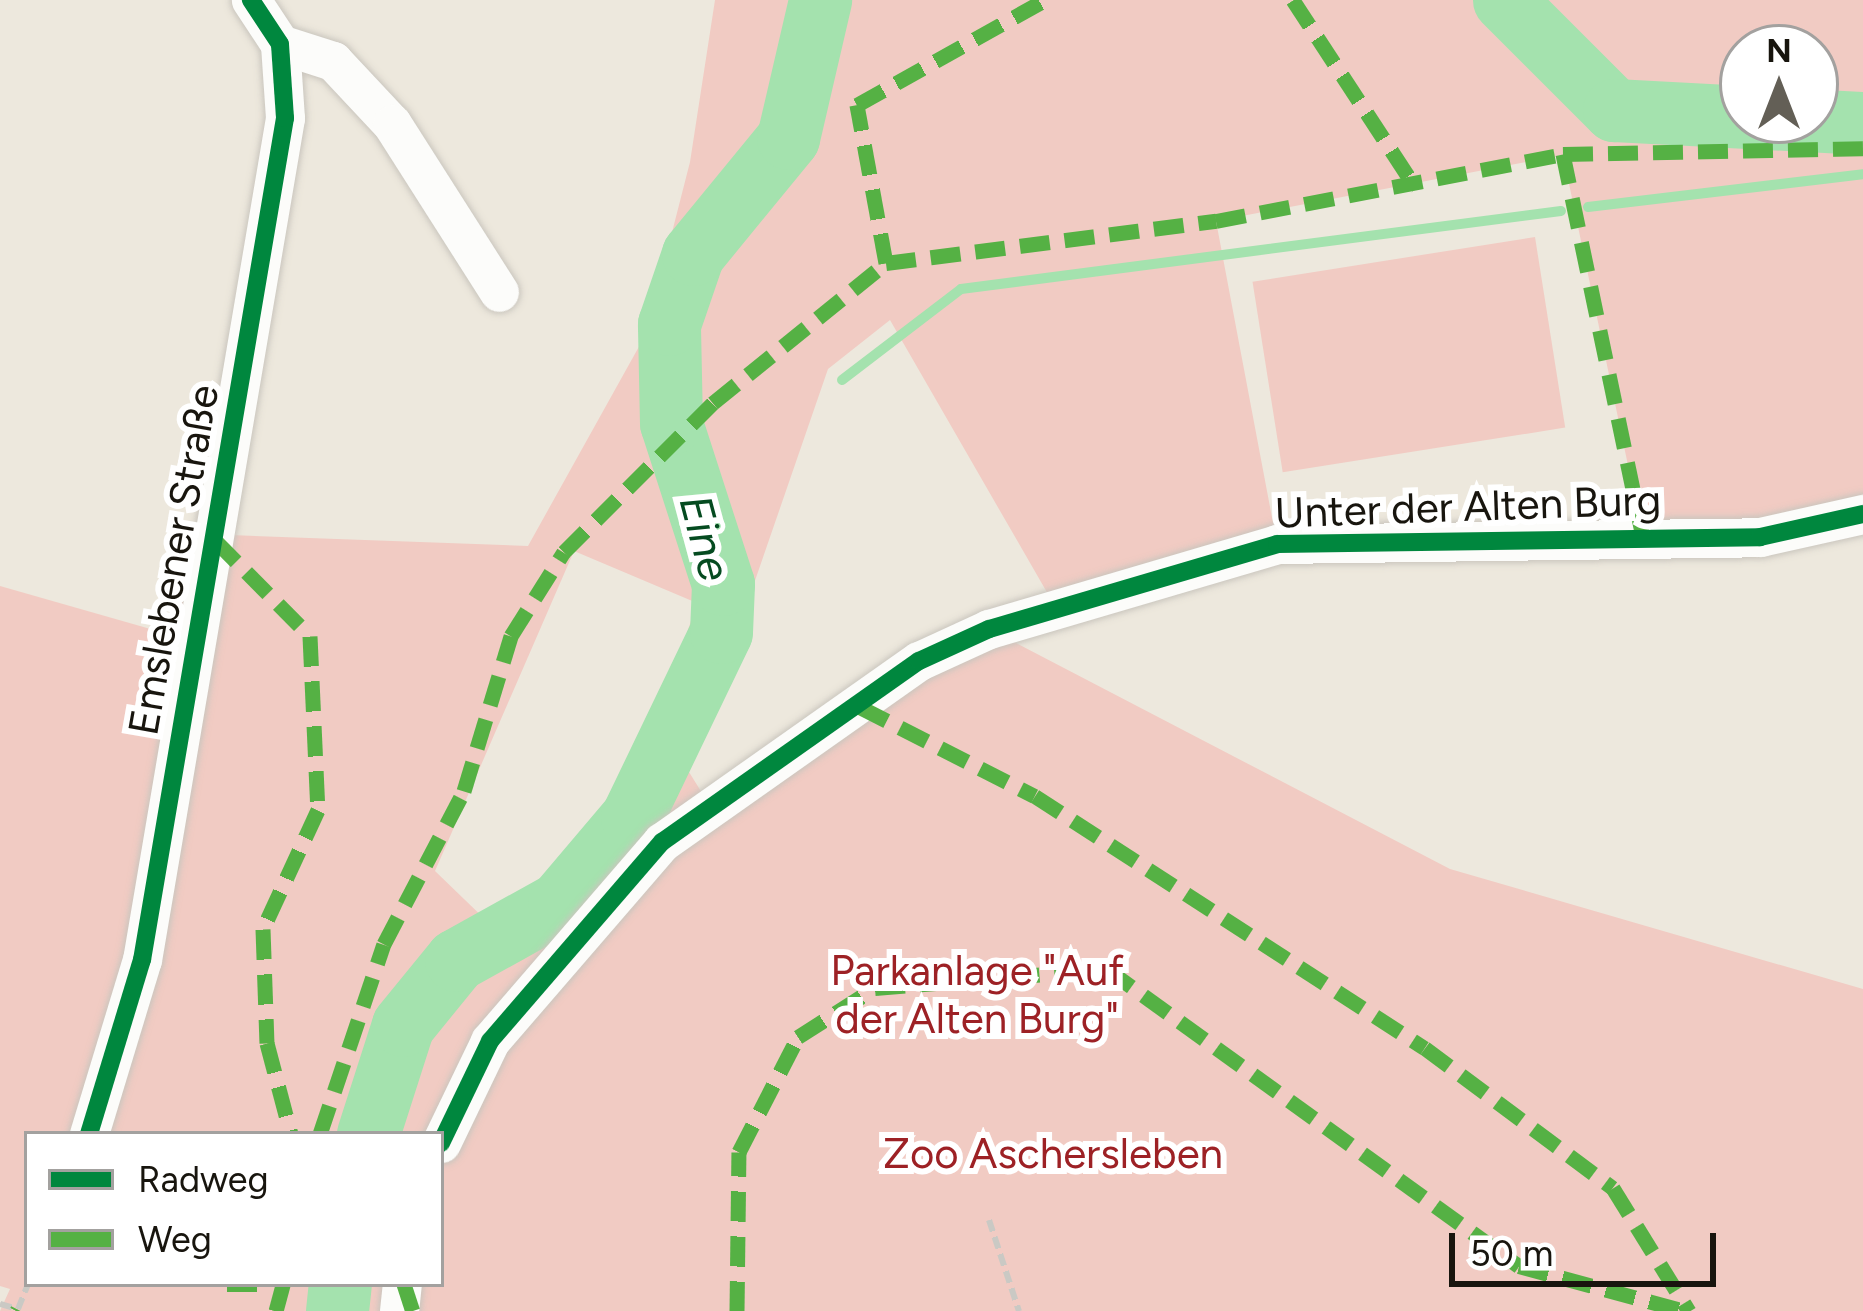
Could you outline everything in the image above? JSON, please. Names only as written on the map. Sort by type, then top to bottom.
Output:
[{"type":"street","name":"Emslebener Straße","points":[[90,1131],[158,867],[285,118],[280,44],[251,0]]},
{"type":"street","points":[[280,44],[333,61],[392,124],[499,292]]},
{"type":"street","name":"Unter der Alten Burg","points":[[444,1137],[490,1040],[662,842],[919,661],[989,628],[1277,544],[1760,536],[1863,514]]},
{"type":"path","points":[[989,1220],[1019,1311]]},
{"type":"path","points":[[0,1304],[18,1309],[27,1287]]},
{"type":"green space","points":[[715,0],[1863,0],[1863,514],[1643,537],[1563,155],[1216,221],[1277,544],[1056,608],[890,320],[828,369],[689,772],[707,801],[989,629],[1450,869],[1863,989],[1863,1311],[0,1311],[10,1289],[0,1286],[0,586],[168,634],[203,534],[528,546],[646,334],[690,162]],"holes":[[[574,551],[697,603],[638,780],[493,927],[435,871]]]},
{"type":"green space","points":[[1535,237],[1565,428],[1283,472],[1253,282]]},
{"type":"waterway","name":"Eine","points":[[369,1131],[403,1025],[456,960],[559,903],[632,817],[721,632],[723,584],[671,423],[669,324],[693,254],[788,138],[820,0]]},
{"type":"waterway","name":"Eine","points":[[1504,0],[1614,110],[1863,123]]},
{"type":"waterway","points":[[1588,207],[1863,174]]},
{"type":"waterway","points":[[842,380],[961,289],[1561,211]]},
{"type":"waterway","name":"Eine","points":[[337,1311],[340,1287]]},
{"type":"marked path","points":[[886,263],[857,105],[1045,0]]},
{"type":"marked path","points":[[1293,0],[1416,188]]},
{"type":"marked path","points":[[321,1131],[384,944],[464,791],[511,636],[564,552],[713,403],[886,263],[1216,221],[1563,154],[1863,148]]},
{"type":"marked path","points":[[1563,154],[1643,537]]},
{"type":"marked path","points":[[215,540],[310,636],[318,810],[263,929],[267,1043],[290,1131]]},
{"type":"marked path","points":[[860,707],[1035,796],[1425,1048],[1613,1188],[1689,1311]]},
{"type":"marked path","points":[[737,1311],[739,1152],[798,1037],[875,988],[1107,969],[1519,1266],[1685,1311]]},
{"type":"marked path","points":[[276,1311],[282,1287]]},
{"type":"marked path","points":[[405,1287],[413,1311]]},
{"type":"cycle path","points":[[90,1131],[142,960],[285,118],[280,44],[251,0]]},
{"type":"cycle path","points":[[444,1137],[490,1041],[662,842],[919,661],[989,629],[1277,544],[1760,537],[1863,514]]},
{"type":"park label","name":"Parkanlage \"Auf der Alten Burg\"","points":[[977,995]]},
{"type":"park label","name":"Zoo Aschersleben","points":[[1053,1154]]}]
